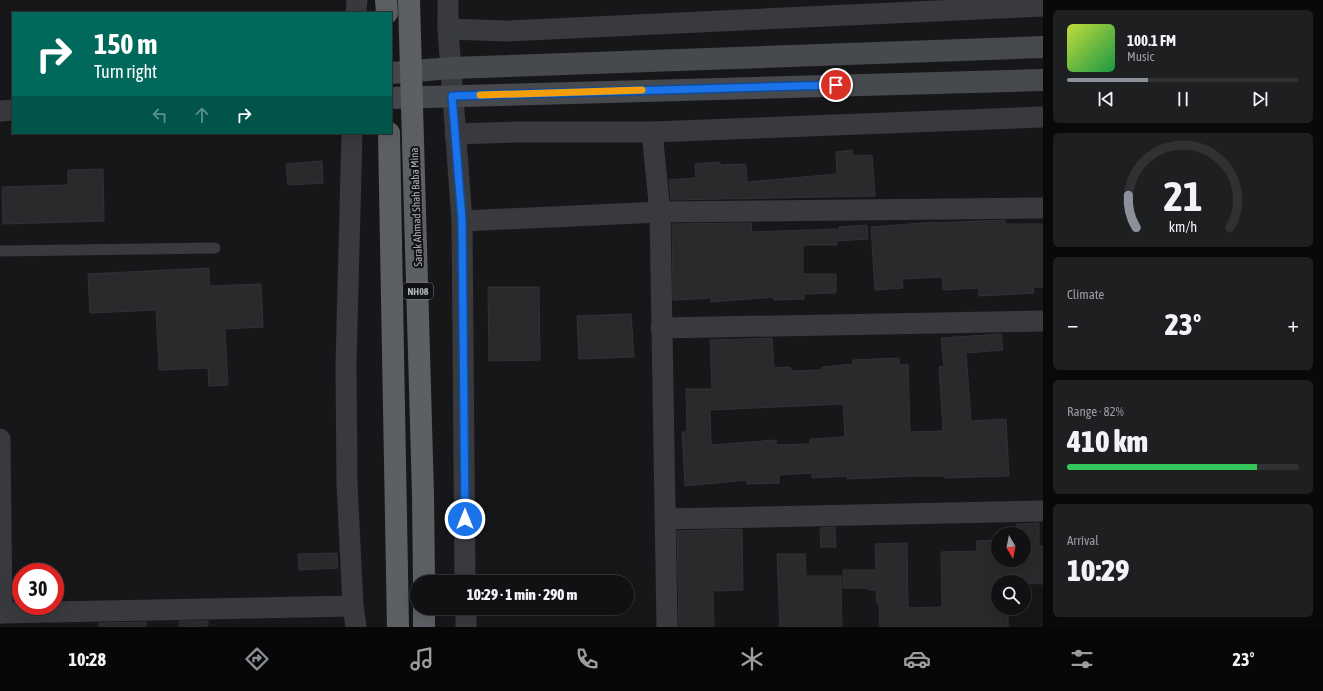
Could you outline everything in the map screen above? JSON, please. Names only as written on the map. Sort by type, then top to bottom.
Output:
[{"type":"highway","points":[[386,0],[387,12]]},
{"type":"highway","name":"Sarak Ahmad Shah Baba Mina","points":[[409,0],[401,72],[413,98],[424,575]]},
{"type":"highway","name":"NH08","points":[[389,134],[398,627]]},
{"type":"highway","points":[[424,615],[424,627]]},
{"type":"main road","points":[[401,72],[451,68],[1043,48]]},
{"type":"main road","points":[[392,98],[1043,80]]},
{"type":"street","points":[[356,0],[356,12]]},
{"type":"street","points":[[448,0],[448,29],[452,96],[462,221],[465,575]]},
{"type":"street","points":[[448,29],[514,31],[1043,6]]},
{"type":"street","points":[[0,111],[12,110]]},
{"type":"street","points":[[455,134],[519,132],[652,132],[1043,118]]},
{"type":"street","points":[[652,132],[660,212],[667,627]]},
{"type":"street","points":[[352,134],[346,371],[347,484],[353,606],[356,627]]},
{"type":"street","points":[[462,221],[660,212],[1043,208]]},
{"type":"street","points":[[661,328],[1043,320]]},
{"type":"street","points":[[0,439],[1,613],[353,606]]},
{"type":"street","points":[[665,519],[1043,511]]},
{"type":"street","points":[[466,615],[466,627]]},
{"type":"lane","points":[[0,251],[215,248]]},
{"type":"building","points":[[852,150],[853,156],[872,155],[875,196],[671,200],[669,180],[696,178],[695,164],[720,162],[720,165],[746,164],[747,182],[837,174],[836,152]]},
{"type":"building","points":[[322,161],[323,183],[288,185],[286,164]]},
{"type":"building","points":[[103,169],[104,221],[3,224],[2,187],[68,185],[68,170]]},
{"type":"building","points":[[1005,220],[1005,224],[1043,224],[1043,287],[1033,287],[1034,293],[979,296],[979,288],[943,290],[942,277],[902,279],[903,288],[875,290],[871,227],[935,222]]},
{"type":"building","points":[[751,223],[752,232],[837,229],[837,245],[803,245],[803,274],[836,274],[836,293],[804,294],[804,299],[774,300],[774,297],[711,302],[711,298],[673,300],[672,224]]},
{"type":"building","points":[[867,225],[868,239],[838,241],[839,227]]},
{"type":"building","points":[[209,268],[209,286],[261,284],[263,327],[225,329],[228,385],[209,386],[208,368],[159,370],[156,310],[90,313],[88,274]]},
{"type":"building","points":[[488,287],[539,287],[540,360],[489,361]]},
{"type":"building","points":[[631,314],[634,357],[579,359],[577,316]]},
{"type":"building","points":[[1001,334],[1003,350],[966,353],[971,421],[1006,419],[1009,476],[945,478],[945,476],[913,476],[847,479],[847,476],[812,478],[812,473],[779,475],[779,483],[747,484],[747,480],[685,486],[682,432],[687,432],[686,389],[712,389],[710,340],[772,338],[774,368],[790,367],[791,371],[822,370],[822,367],[853,364],[853,360],[899,358],[899,365],[908,364],[910,432],[943,431],[939,367],[944,366],[941,338]],"holes":[[[843,404],[845,437],[810,439],[810,444],[776,445],[776,440],[711,445],[710,410]]]},
{"type":"building","points":[[1039,523],[1039,546],[1043,546],[1043,584],[1031,583],[1031,575],[991,575],[991,615],[1008,615],[1008,627],[880,627],[879,604],[877,604],[876,591],[864,588],[843,588],[843,570],[876,570],[875,544],[907,543],[908,608],[942,607],[941,552],[977,551],[977,541],[991,540],[991,567],[1031,567],[1031,527],[1016,527],[1016,524]]},
{"type":"building","points":[[835,527],[836,547],[821,547],[820,528]]},
{"type":"building","points":[[742,529],[743,590],[713,591],[714,627],[679,627],[677,531]]},
{"type":"building","points":[[337,553],[338,568],[299,570],[298,554]]},
{"type":"building","points":[[777,554],[805,554],[806,576],[841,576],[842,627],[780,627]]},
{"type":"building","points":[[179,621],[208,621],[208,626],[180,627]]},
{"type":"building","points":[[146,622],[146,627],[99,627],[99,623]]},
{"type":"slow traffic","points":[[480,95],[642,90]]},
{"type":"route","points":[[465,519],[462,221],[452,96],[836,85]]}]
